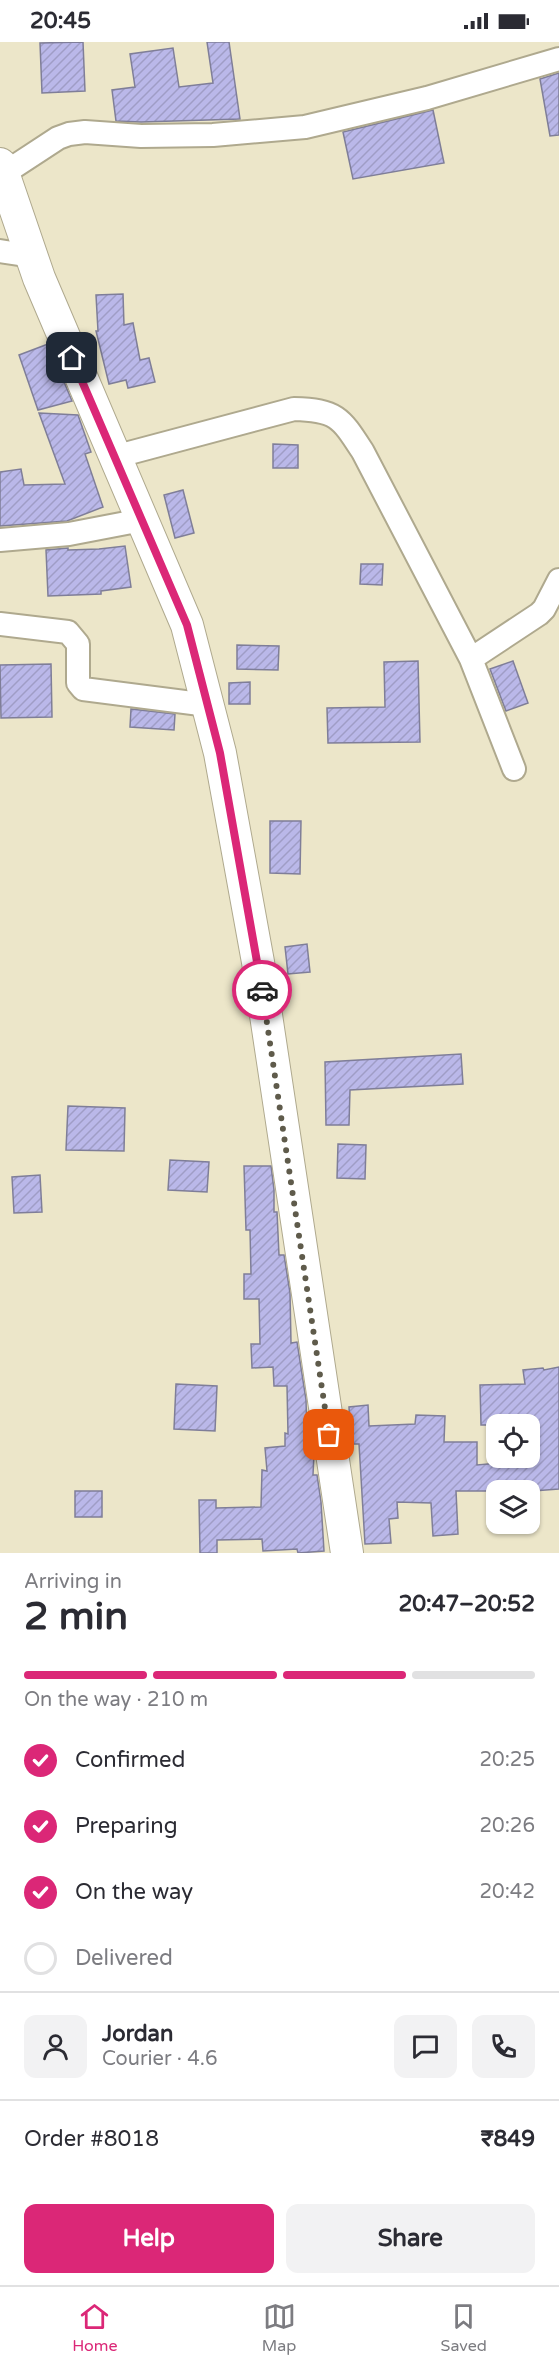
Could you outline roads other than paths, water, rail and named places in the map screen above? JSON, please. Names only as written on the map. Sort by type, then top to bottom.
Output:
[{"type":"main road","points":[[2,169],[39,278],[187,625],[220,753],[258,962],[347,1553]]},
{"type":"street","points":[[2,169],[69,134],[85,132],[141,136],[213,135],[305,127],[427,98],[559,59]]},
{"type":"street","points":[[0,251],[32,256]]},
{"type":"street","points":[[114,457],[294,409],[324,411],[333,415],[350,432],[363,452],[471,659],[514,769]]},
{"type":"street","points":[[0,540],[69,534],[142,520]]},
{"type":"street","points":[[471,659],[539,614],[547,604],[559,580]]},
{"type":"street","points":[[0,624],[68,632],[78,644],[78,679],[83,689],[208,705]]}]
